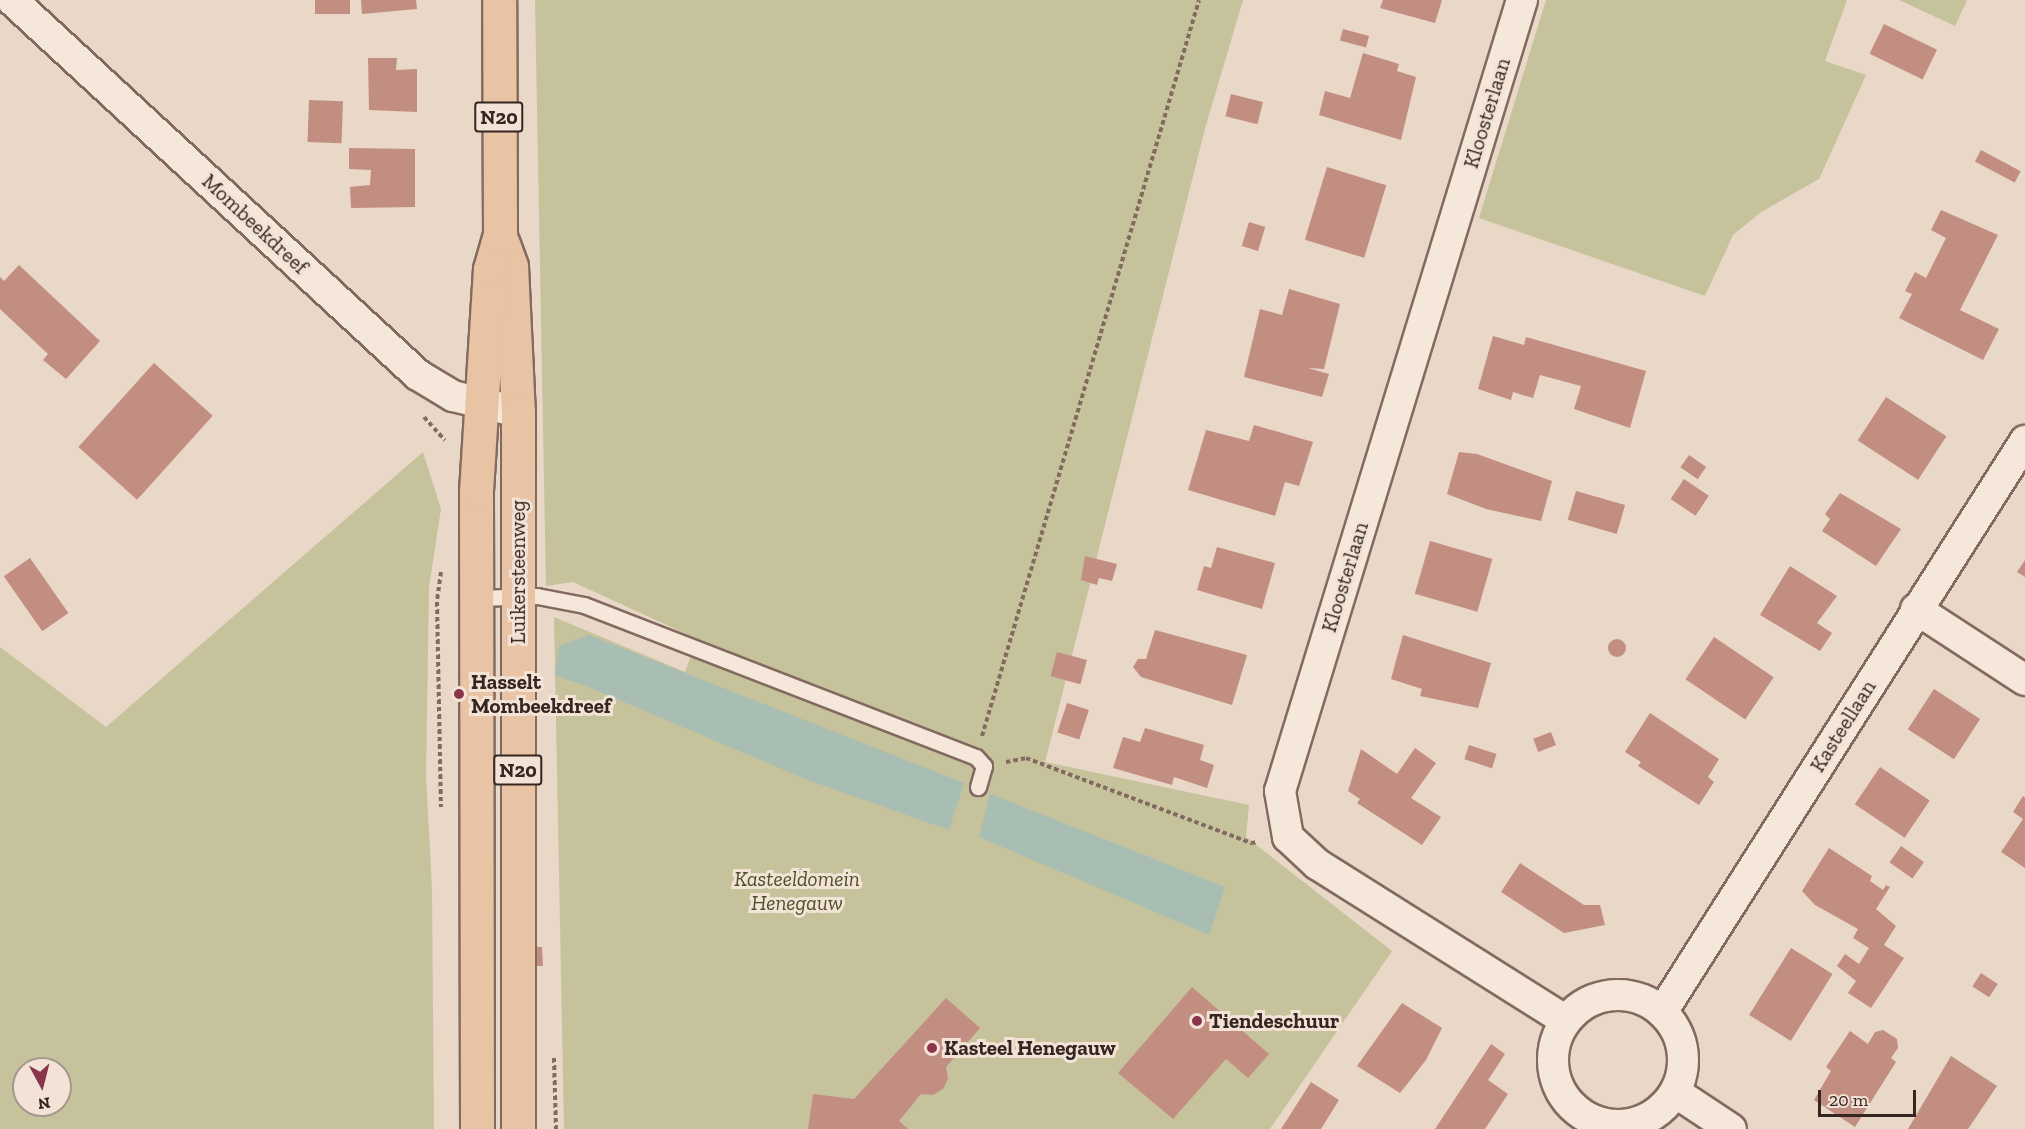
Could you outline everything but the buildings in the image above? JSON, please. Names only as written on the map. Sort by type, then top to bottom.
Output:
[{"type":"main road","name":"Luikersteenweg","points":[[477,1129],[479,402],[490,269],[500,233],[499,0]]},
{"type":"main road","name":"Luikersteenweg","points":[[500,233],[511,266],[518,412],[518,1129]]},
{"type":"street","name":"Mombeekdreef","points":[[12,0],[418,375],[453,396],[518,412]]},
{"type":"street","name":"Kloosterlaan","points":[[1288,837],[1280,791],[1522,0]]},
{"type":"street","name":"Kasteellaan","points":[[1662,1012],[1916,609],[2025,441]]},
{"type":"street","points":[[1916,609],[2025,680]]},
{"type":"street","points":[[1288,837],[1317,864],[1566,1021]]},
{"type":"street","points":[[1605,996],[1631,996],[1662,1012],[1672,1023],[1682,1046],[1682,1075],[1675,1092],[1658,1112],[1631,1124],[1577,1121],[1564,1097],[1552,1061],[1558,1035],[1566,1021],[1590,1001],[1605,996]]},
{"type":"street","points":[[1675,1092],[1731,1129]]},
{"type":"lane","points":[[478,598],[518,596],[584,605],[976,757],[984,766],[978,787]]},
{"type":"path","points":[[976,757],[1199,0]]},
{"type":"path","points":[[1026,758],[1251,843],[1288,837]]},
{"type":"green space","name":"Kasteeldomein Henegauw","points":[[535,0],[1243,0],[1206,125],[1045,762],[1249,805],[1246,837],[1392,951],[1270,1129],[564,1129],[554,617],[685,672],[697,639],[573,582],[546,586]]},
{"type":"green space","points":[[1546,0],[1847,0],[1825,61],[1866,75],[1819,179],[1761,212],[1733,235],[1705,296],[1479,218]]},
{"type":"green space","points":[[1899,0],[1967,0],[1955,26]]},
{"type":"green space","points":[[423,452],[441,509],[429,587],[426,777],[432,889],[434,1129],[0,1129],[0,647],[106,727]]},
{"type":"shaded area","points":[[589,635],[964,783],[949,830],[805,779],[584,685],[555,676],[559,646]]},
{"type":"shaded area","points":[[990,794],[1225,887],[1209,935],[979,837]]},
{"type":"place","name":"Hasselt Mombeekdreef","points":[[459,694]]},
{"type":"place","name":"Tiendeschuur","points":[[1197,1021]]},
{"type":"place","name":"Kasteel Henegauw","points":[[932,1048]]}]
